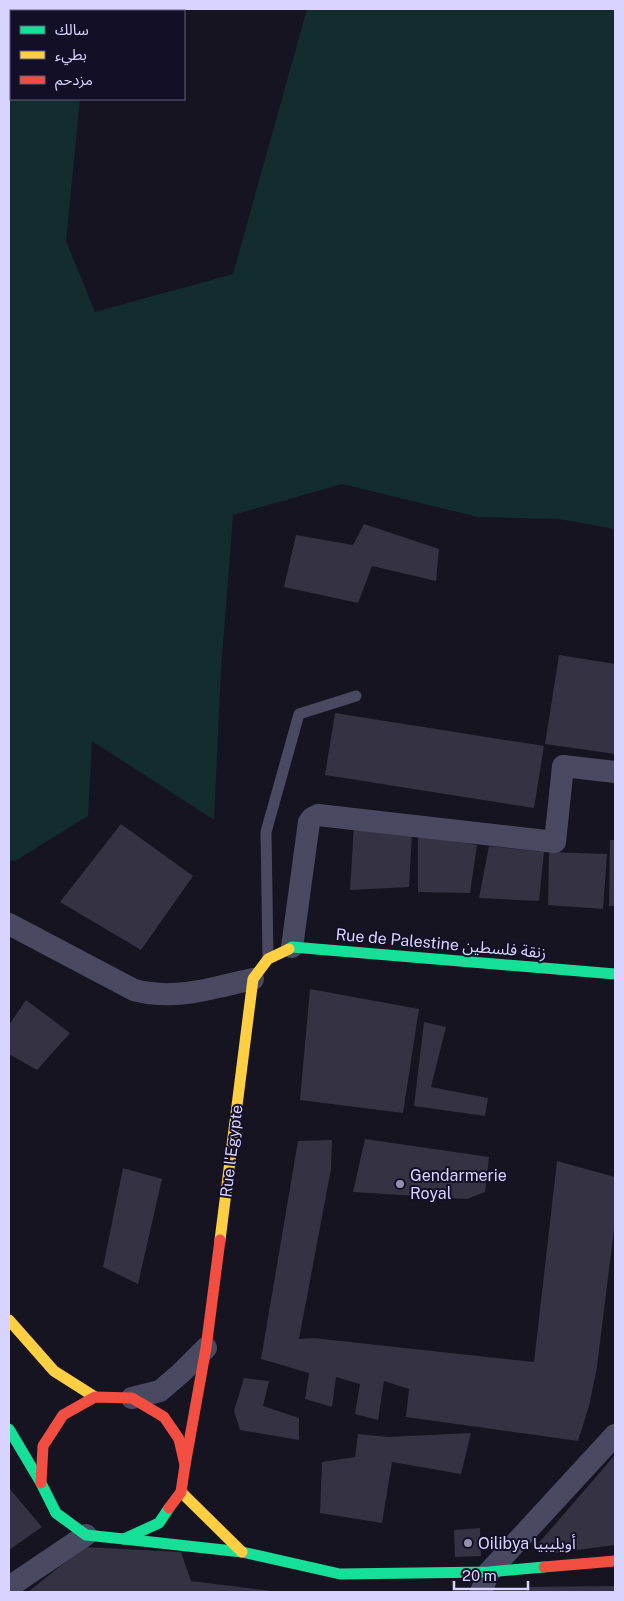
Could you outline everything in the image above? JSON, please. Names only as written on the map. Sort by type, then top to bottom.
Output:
[{"type":"street","points":[[268,959],[292,946],[309,822],[312,818],[318,815],[555,842],[563,766],[615,772]]},
{"type":"street","points":[[9,924],[134,990],[151,995],[179,995],[253,979]]},
{"type":"street","name":"Rue de Palestine زنقة فلسطين","points":[[292,946],[615,974]]},
{"type":"street","name":"Rue l'Egypte","points":[[185,1465],[206,1348],[253,979],[268,959]]},
{"type":"street","points":[[9,1320],[54,1371],[95,1397],[132,1398],[160,1391],[181,1374],[206,1348]]},
{"type":"street","points":[[41,1483],[43,1446],[63,1415],[95,1397]]},
{"type":"street","points":[[124,1539],[158,1523],[180,1492],[185,1465],[179,1439],[164,1417],[132,1398]]},
{"type":"street","points":[[9,1429],[41,1483],[56,1513],[86,1535],[242,1552],[340,1574],[485,1582],[615,1561]]},
{"type":"street","points":[[485,1582],[615,1435]]},
{"type":"street","points":[[180,1492],[242,1552]]},
{"type":"street","points":[[9,1587],[86,1535]]},
{"type":"lane","points":[[268,959],[266,832],[299,714],[356,696]]},
{"type":"green space","points":[[9,9],[88,9],[10,10],[10,100],[80,100],[66,241],[95,312],[233,274],[307,9],[615,9],[615,529],[559,519],[478,517],[342,484],[233,515],[221,670],[214,820],[92,741],[88,816],[15,861],[9,860]]},
{"type":"building","points":[[364,524],[439,549],[436,581],[372,566],[358,603],[284,587],[296,535],[353,545]]},
{"type":"building","points":[[559,655],[615,664],[615,754],[545,744]]},
{"type":"building","points":[[335,713],[544,746],[534,808],[325,775]]},
{"type":"building","points":[[121,824],[193,876],[141,950],[60,902]]},
{"type":"building","points":[[354,825],[412,834],[409,887],[350,890]]},
{"type":"building","points":[[418,836],[477,845],[470,893],[418,892]]},
{"type":"building","points":[[610,840],[615,840],[615,906],[609,906]]},
{"type":"building","points":[[489,846],[544,852],[539,901],[479,898]]},
{"type":"building","points":[[549,852],[607,854],[603,909],[548,905]]},
{"type":"building","points":[[310,989],[419,1009],[403,1113],[300,1100]]},
{"type":"building","points":[[26,1000],[70,1033],[37,1070],[9,1054],[9,1025]]},
{"type":"building","points":[[424,1022],[446,1027],[431,1087],[488,1098],[485,1116],[414,1106]]},
{"type":"building","points":[[365,1139],[489,1157],[485,1192],[467,1199],[353,1192]]},
{"type":"building","points":[[332,1140],[331,1169],[299,1339],[313,1338],[534,1362],[557,1161],[615,1177],[615,1221],[597,1367],[589,1406],[578,1441],[406,1417],[409,1389],[384,1381],[378,1420],[355,1414],[360,1384],[336,1377],[332,1407],[305,1399],[309,1373],[261,1359],[298,1141]]},
{"type":"building","points":[[123,1168],[162,1179],[138,1284],[103,1267]]},
{"type":"building","points":[[244,1378],[269,1381],[263,1406],[299,1418],[299,1440],[240,1430],[234,1411]]},
{"type":"building","points":[[471,1433],[461,1474],[392,1462],[382,1523],[320,1513],[322,1462],[355,1457],[358,1434],[388,1437]]},
{"type":"building","points":[[615,1455],[615,1545],[547,1554],[538,1544]]},
{"type":"building","points":[[9,1488],[42,1527],[9,1550]]},
{"type":"building","name":"Oilibya أويليبيا","points":[[480,1528],[481,1556],[455,1557],[454,1530]]},
{"type":"building","points":[[84,1547],[181,1552],[191,1581],[280,1592],[28,1592]]},
{"type":"building","points":[[615,1586],[615,1592],[526,1592],[528,1587]]},
{"type":"traffic: fast","points":[[289,949],[292,947],[615,974]]},
{"type":"traffic: fast","points":[[9,1429],[41,1483],[56,1513],[86,1535],[124,1539],[159,1523],[169,1508]]},
{"type":"traffic: fast","points":[[124,1539],[242,1552],[340,1574],[489,1572],[544,1567]]},
{"type":"traffic: slow","points":[[220,1240],[253,979],[268,959],[289,949]]},
{"type":"traffic: slow","points":[[9,1320],[54,1371],[95,1397]]},
{"type":"traffic: slow","points":[[181,1492],[242,1552]]},
{"type":"traffic: jam","points":[[185,1465],[206,1348],[220,1240]]},
{"type":"traffic: jam","points":[[41,1483],[43,1446],[63,1415],[95,1397],[132,1398],[164,1417],[179,1439],[185,1465],[181,1492],[169,1508]]},
{"type":"traffic: jam","points":[[544,1567],[615,1561]]},
{"type":"place","name":"Gendarmerie Royal","points":[[400,1184]]},
{"type":"place","name":"Oilibya أويليبيا","points":[[468,1543]]}]
